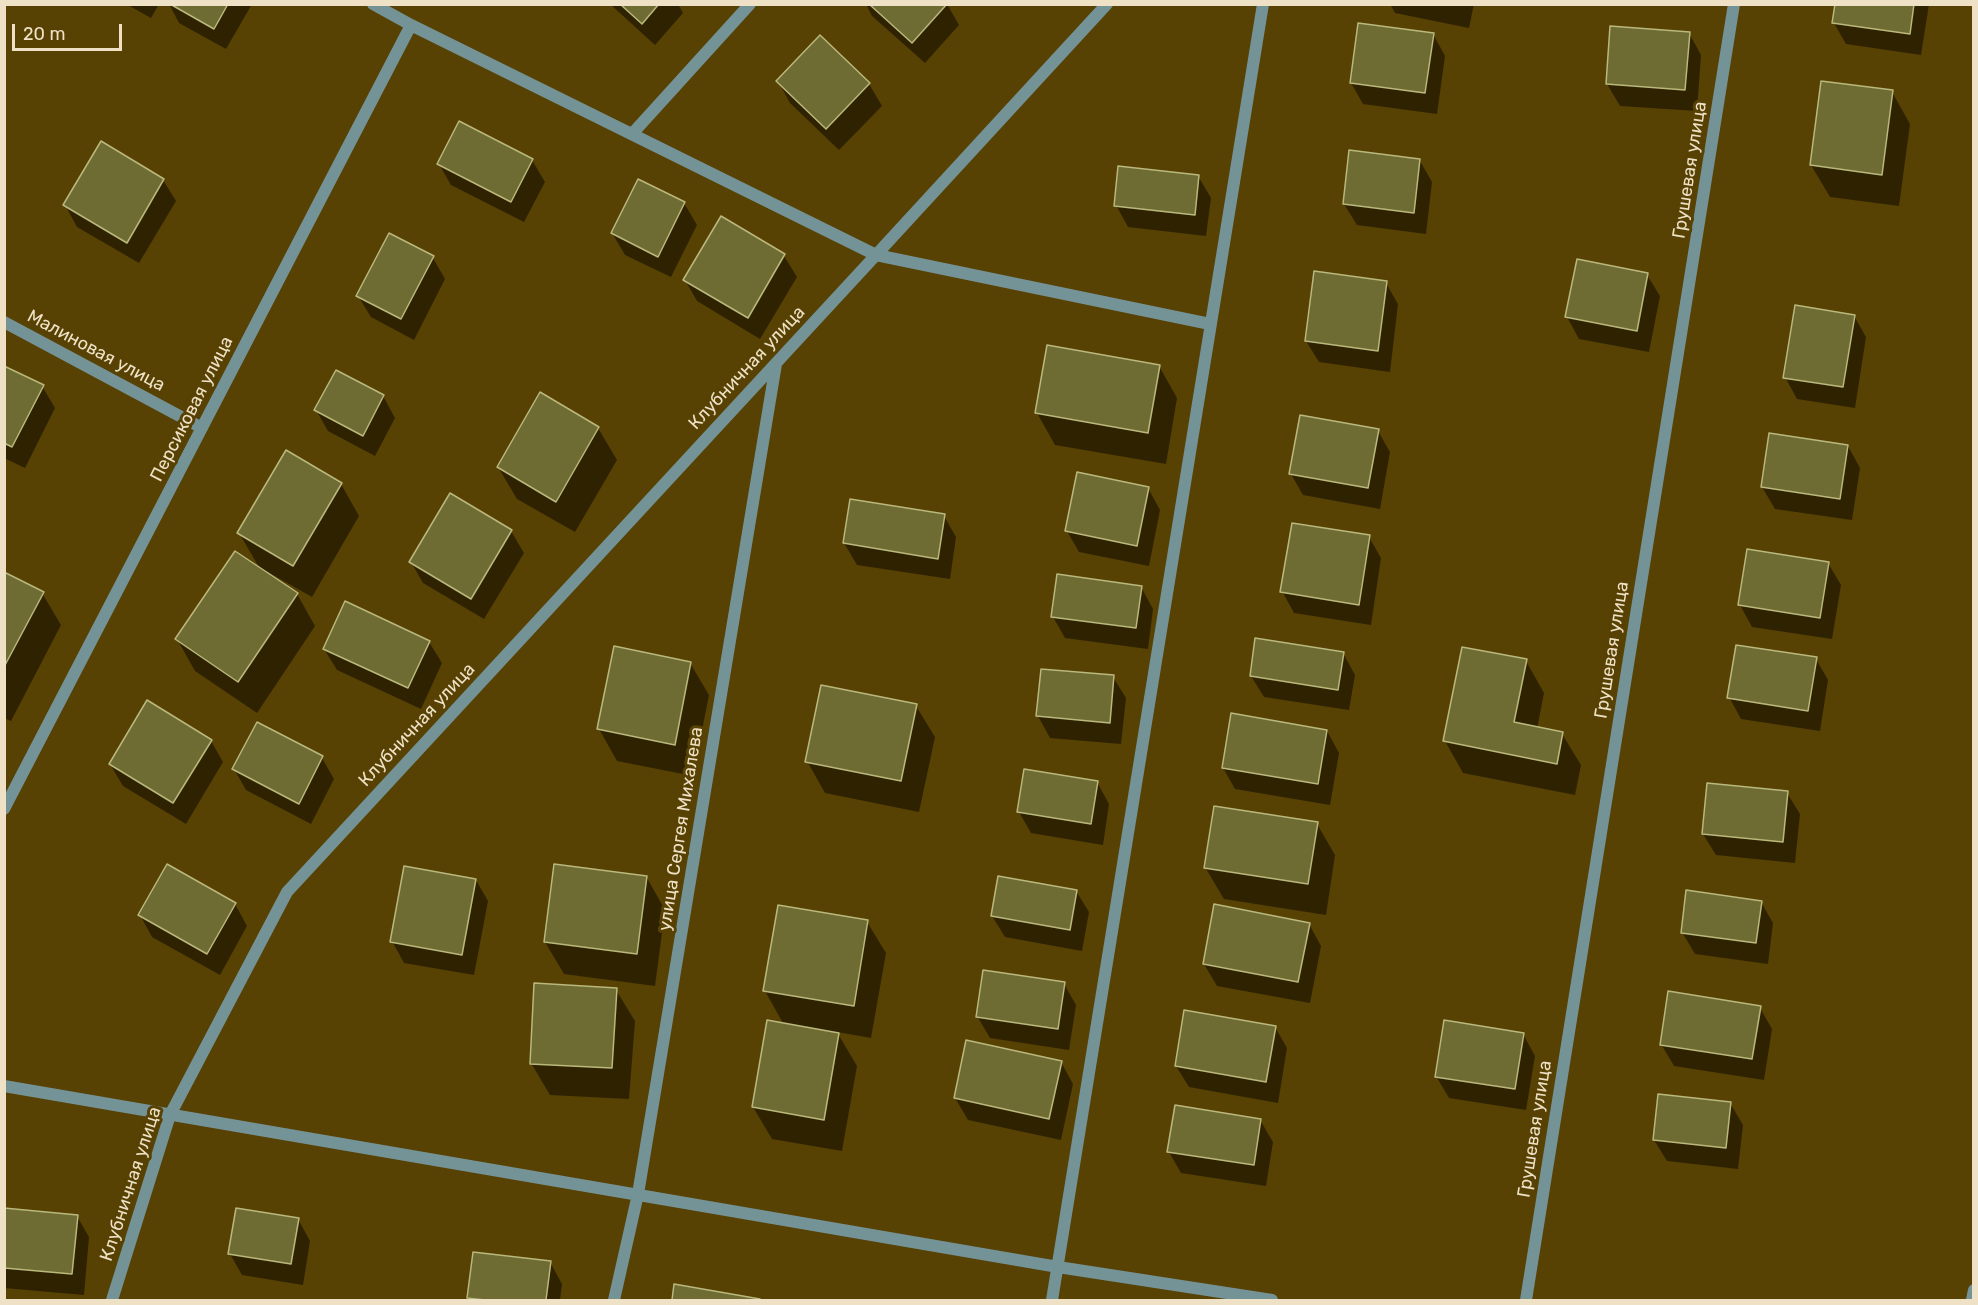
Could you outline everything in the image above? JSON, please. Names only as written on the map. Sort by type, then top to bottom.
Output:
[{"type":"street","points":[[373,4],[411,25],[876,255],[1210,324]]},
{"type":"street","points":[[632,134],[750,4]]},
{"type":"street","name":"Клубничная улица","points":[[112,1300],[170,1115],[287,892],[1107,4]]},
{"type":"street","points":[[1052,1300],[1263,4]]},
{"type":"street","name":"Грушевая улица","points":[[1526,1300],[1734,4]]},
{"type":"street","name":"Персиковая улица","points":[[5,809],[411,25]]},
{"type":"street","name":"Малиновая улица","points":[[4,322],[202,428]]},
{"type":"street","name":"улица Сергея Михалева","points":[[614,1300],[638,1194],[777,362]]},
{"type":"street","points":[[4,1086],[1058,1267],[1272,1300]]},
{"type":"street","points":[[1972,1300],[1974,1290]]},
{"type":"building","points":[[170,4],[228,4],[214,29]]},
{"type":"building","points":[[620,4],[659,4],[642,24]]},
{"type":"building","points":[[869,4],[947,4],[912,43]]},
{"type":"building","points":[[1835,4],[1914,4],[1910,34],[1832,23]]},
{"type":"building","points":[[1358,23],[1434,33],[1425,93],[1350,83]]},
{"type":"building","points":[[1610,26],[1690,32],[1685,90],[1606,84]]},
{"type":"building","points":[[820,35],[870,83],[826,129],[776,81]]},
{"type":"building","points":[[1821,81],[1893,90],[1882,175],[1810,165]]},
{"type":"building","points":[[459,121],[533,159],[511,202],[437,164]]},
{"type":"building","points":[[101,141],[164,179],[127,243],[63,205]]},
{"type":"building","points":[[1349,150],[1420,159],[1414,213],[1343,204]]},
{"type":"building","points":[[1118,166],[1199,175],[1195,215],[1114,206]]},
{"type":"building","points":[[638,179],[685,202],[658,257],[611,233]]},
{"type":"building","points":[[721,216],[785,254],[748,318],[683,280]]},
{"type":"building","points":[[389,233],[434,256],[401,319],[356,296]]},
{"type":"building","points":[[1577,259],[1648,273],[1637,331],[1565,317]]},
{"type":"building","points":[[1314,271],[1387,281],[1378,351],[1305,341]]},
{"type":"building","points":[[1795,305],[1855,315],[1843,387],[1783,378]]},
{"type":"building","points":[[1047,345],[1160,365],[1148,433],[1035,413]]},
{"type":"building","points":[[4,366],[44,385],[12,447],[4,443]]},
{"type":"building","points":[[336,370],[384,395],[363,436],[314,410]]},
{"type":"building","points":[[540,392],[599,427],[556,502],[497,467]]},
{"type":"building","points":[[1300,415],[1379,429],[1368,488],[1289,474]]},
{"type":"building","points":[[1769,433],[1848,445],[1840,499],[1761,487]]},
{"type":"building","points":[[286,450],[342,483],[293,566],[237,533]]},
{"type":"building","points":[[1077,472],[1149,487],[1137,546],[1065,531]]},
{"type":"building","points":[[450,493],[512,530],[471,599],[409,562]]},
{"type":"building","points":[[850,499],[945,514],[938,559],[843,543]]},
{"type":"building","points":[[1292,523],[1370,535],[1359,605],[1280,592]]},
{"type":"building","points":[[1747,549],[1829,562],[1820,618],[1738,605]]},
{"type":"building","points":[[235,551],[298,593],[238,682],[175,639]]},
{"type":"building","points":[[4,572],[44,592],[4,667]]},
{"type":"building","points":[[1057,574],[1142,586],[1136,628],[1051,617]]},
{"type":"building","points":[[345,601],[430,641],[408,688],[323,649]]},
{"type":"building","points":[[1255,638],[1344,652],[1338,690],[1250,676]]},
{"type":"building","points":[[1736,645],[1817,657],[1808,711],[1727,698]]},
{"type":"building","points":[[614,646],[691,662],[675,745],[597,729]]},
{"type":"building","points":[[1462,647],[1527,659],[1514,722],[1563,732],[1557,764],[1443,741]]},
{"type":"building","points":[[1041,669],[1114,675],[1110,723],[1036,716]]},
{"type":"building","points":[[821,685],[917,704],[901,781],[805,762]]},
{"type":"building","points":[[147,700],[212,740],[173,803],[109,764]]},
{"type":"building","points":[[1231,713],[1327,730],[1318,784],[1222,768]]},
{"type":"building","points":[[257,722],[323,756],[299,804],[232,769]]},
{"type":"building","points":[[1024,769],[1098,781],[1091,824],[1017,812]]},
{"type":"building","points":[[1707,783],[1788,791],[1783,842],[1702,834]]},
{"type":"building","points":[[1214,806],[1318,822],[1308,884],[1204,868]]},
{"type":"building","points":[[167,864],[236,903],[207,954],[138,915]]},
{"type":"building","points":[[554,864],[647,876],[637,954],[544,942]]},
{"type":"building","points":[[404,866],[476,879],[462,955],[390,942]]},
{"type":"building","points":[[998,876],[1077,890],[1070,930],[991,916]]},
{"type":"building","points":[[1686,890],[1762,901],[1756,943],[1681,933]]},
{"type":"building","points":[[1214,904],[1310,923],[1298,982],[1203,964]]},
{"type":"building","points":[[778,905],[868,920],[854,1006],[763,991]]},
{"type":"building","points":[[983,970],[1065,982],[1058,1029],[976,1017]]},
{"type":"building","points":[[534,983],[617,988],[612,1068],[530,1064]]},
{"type":"building","points":[[1668,991],[1761,1006],[1752,1059],[1660,1045]]},
{"type":"building","points":[[1184,1010],[1276,1026],[1266,1082],[1175,1066]]},
{"type":"building","points":[[767,1020],[839,1033],[824,1120],[752,1107]]},
{"type":"building","points":[[1444,1020],[1524,1033],[1515,1089],[1435,1077]]},
{"type":"building","points":[[966,1040],[1062,1061],[1049,1119],[954,1098]]},
{"type":"building","points":[[1658,1094],[1731,1102],[1726,1148],[1653,1140]]},
{"type":"building","points":[[1175,1105],[1261,1119],[1254,1165],[1167,1152]]},
{"type":"building","points":[[4,1208],[78,1215],[72,1274],[4,1268]]},
{"type":"building","points":[[236,1208],[299,1218],[291,1264],[228,1254]]},
{"type":"building","points":[[473,1252],[551,1261],[546,1300],[467,1298]]},
{"type":"building","points":[[674,1284],[760,1299],[760,1300],[672,1300]]}]
